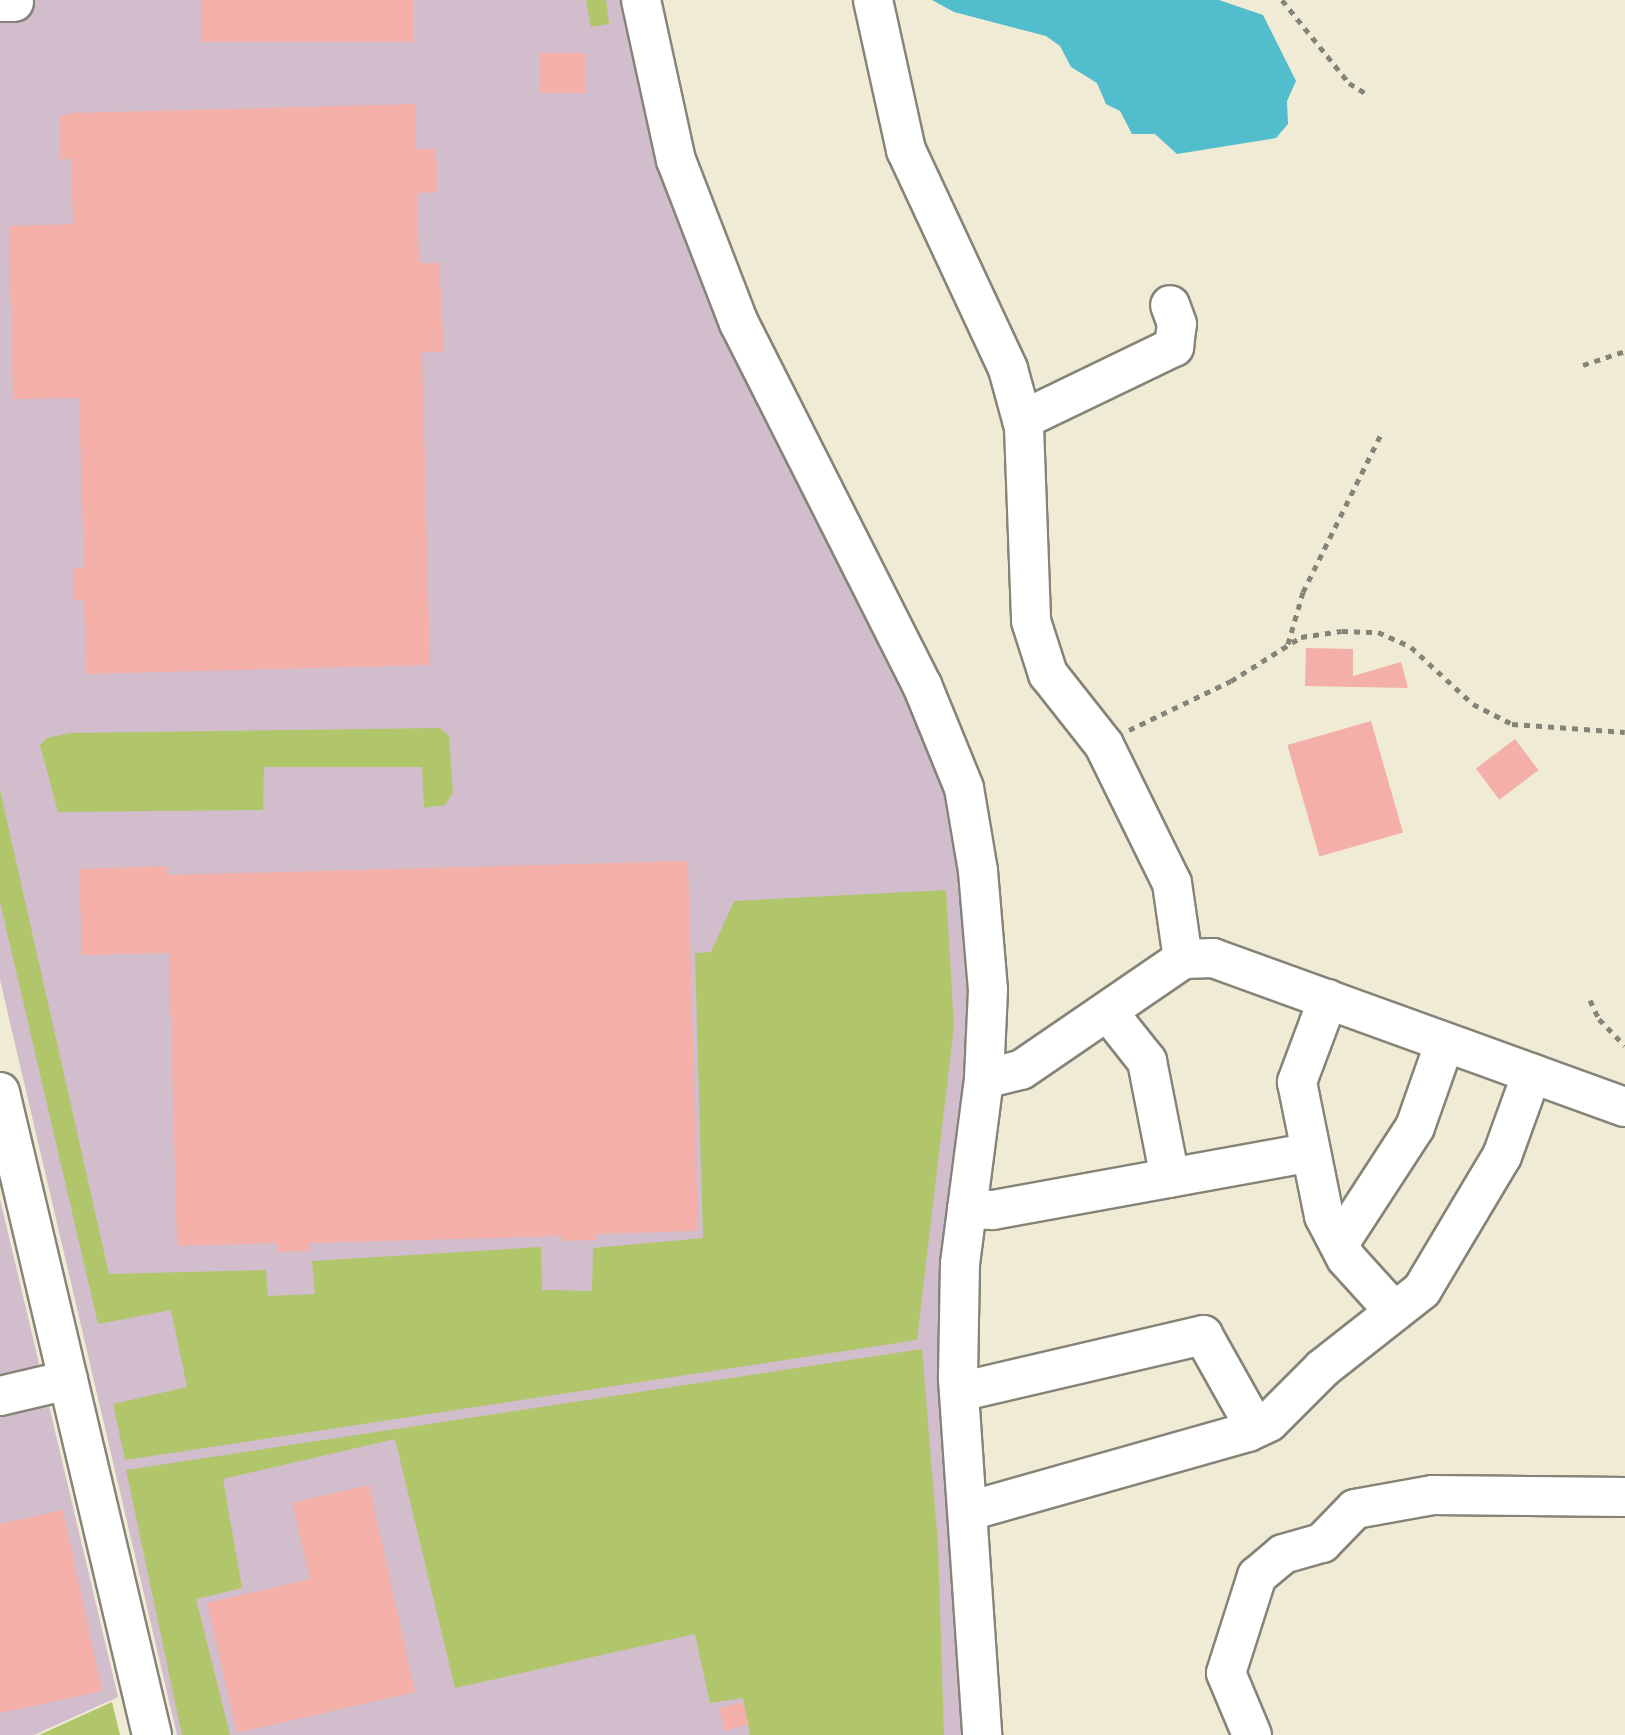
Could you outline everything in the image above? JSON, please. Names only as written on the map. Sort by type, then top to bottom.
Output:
[{"type":"street","points":[[641,0],[676,160],[739,323],[922,685],[964,788],[978,871],[988,990],[984,1079],[960,1263],[959,1392],[982,1735]]},
{"type":"street","points":[[873,0],[906,150],[1008,369],[1022,420],[1029,490],[1031,621],[1048,674],[1104,745],[1172,883],[1183,959]]},
{"type":"street","points":[[1022,420],[1174,347],[1177,324],[1170,305]]},
{"type":"street","points":[[984,1079],[1021,1070],[1183,959],[1213,958],[1625,1107]]},
{"type":"street","points":[[1328,999],[1297,1082],[1324,1216],[1339,1244],[1381,1305]]},
{"type":"street","points":[[1108,1012],[1147,1061],[1170,1178]]},
{"type":"street","points":[[1339,1244],[1415,1127],[1445,1042]]},
{"type":"street","points":[[969,1511],[1248,1432],[1269,1422],[1381,1305],[1422,1290],[1502,1156],[1532,1073]]},
{"type":"street","points":[[0,1092],[152,1735]]},
{"type":"street","points":[[967,1209],[993,1210],[1311,1152]]},
{"type":"street","points":[[959,1392],[1203,1335],[1249,1417]]},
{"type":"street","points":[[0,1396],[68,1380]]},
{"type":"street","points":[[1252,1735],[1226,1673],[1257,1576],[1283,1554],[1322,1543],[1355,1509],[1433,1495],[1625,1497]]},
{"type":"path","points":[[1282,0],[1349,83],[1368,95]]},
{"type":"path","points":[[1583,365],[1625,351]]},
{"type":"path","points":[[1288,646],[1303,592],[1381,434]]},
{"type":"path","points":[[1104,745],[1164,710],[1231,681],[1301,637],[1378,632],[1411,647],[1473,704],[1512,724],[1625,732]]},
{"type":"path","points":[[1590,1000],[1599,1019],[1625,1046]]},
{"type":"shaded area","points":[[0,0],[626,0],[659,157],[690,252],[726,335],[899,674],[934,758],[959,852],[970,924],[968,1735],[177,1735],[0,980]]},
{"type":"shaded area","points":[[0,1199],[118,1697],[34,1735],[0,1735]]},
{"type":"green space","points":[[586,0],[606,0],[609,24],[591,27]]},
{"type":"green space","points":[[440,728],[449,736],[453,793],[445,805],[424,808],[422,767],[264,767],[263,810],[58,812],[40,745],[47,738],[70,733]]},
{"type":"green space","points":[[0,790],[109,1274],[266,1270],[268,1296],[315,1294],[312,1261],[541,1247],[542,1290],[592,1291],[593,1248],[703,1238],[695,953],[711,952],[734,901],[946,890],[954,1026],[917,1340],[125,1460],[113,1404],[187,1387],[171,1310],[98,1324],[0,902]]},
{"type":"green space","points":[[922,1349],[938,1545],[944,1735],[750,1735],[743,1698],[710,1703],[695,1634],[455,1688],[395,1439],[223,1479],[242,1588],[196,1599],[230,1735],[182,1735],[126,1470]]},
{"type":"green space","points":[[112,1702],[120,1735],[39,1735]]},
{"type":"water","points":[[932,0],[1219,0],[1263,15],[1296,81],[1287,101],[1288,124],[1276,138],[1177,154],[1155,134],[1132,134],[1120,111],[1106,104],[1097,83],[1071,67],[1060,46],[1046,36],[954,12]]},
{"type":"building","points":[[201,0],[413,0],[413,42],[201,42]]},
{"type":"building","points":[[539,53],[585,53],[585,93],[539,93]]},
{"type":"building","points":[[415,104],[416,149],[436,149],[437,192],[417,193],[419,263],[439,263],[444,352],[422,352],[430,665],[86,674],[84,600],[73,600],[73,568],[84,568],[79,398],[13,399],[9,226],[73,224],[71,159],[60,159],[59,117],[71,113]]},
{"type":"building","points":[[1306,648],[1353,649],[1353,676],[1401,662],[1408,688],[1305,686]]},
{"type":"building","points":[[1371,721],[1403,833],[1319,856],[1287,745]]},
{"type":"building","points":[[1515,739],[1538,770],[1499,800],[1476,768]]},
{"type":"building","points":[[688,861],[698,1231],[595,1234],[596,1240],[561,1241],[561,1236],[309,1243],[309,1251],[278,1252],[278,1243],[177,1246],[169,953],[82,955],[79,869],[167,866],[167,875]]},
{"type":"building","points":[[369,1485],[415,1692],[237,1733],[207,1603],[310,1579],[292,1503]]},
{"type":"building","points":[[63,1510],[102,1691],[0,1713],[0,1524]]},
{"type":"building","points":[[743,1702],[749,1724],[725,1731],[719,1708]]}]
